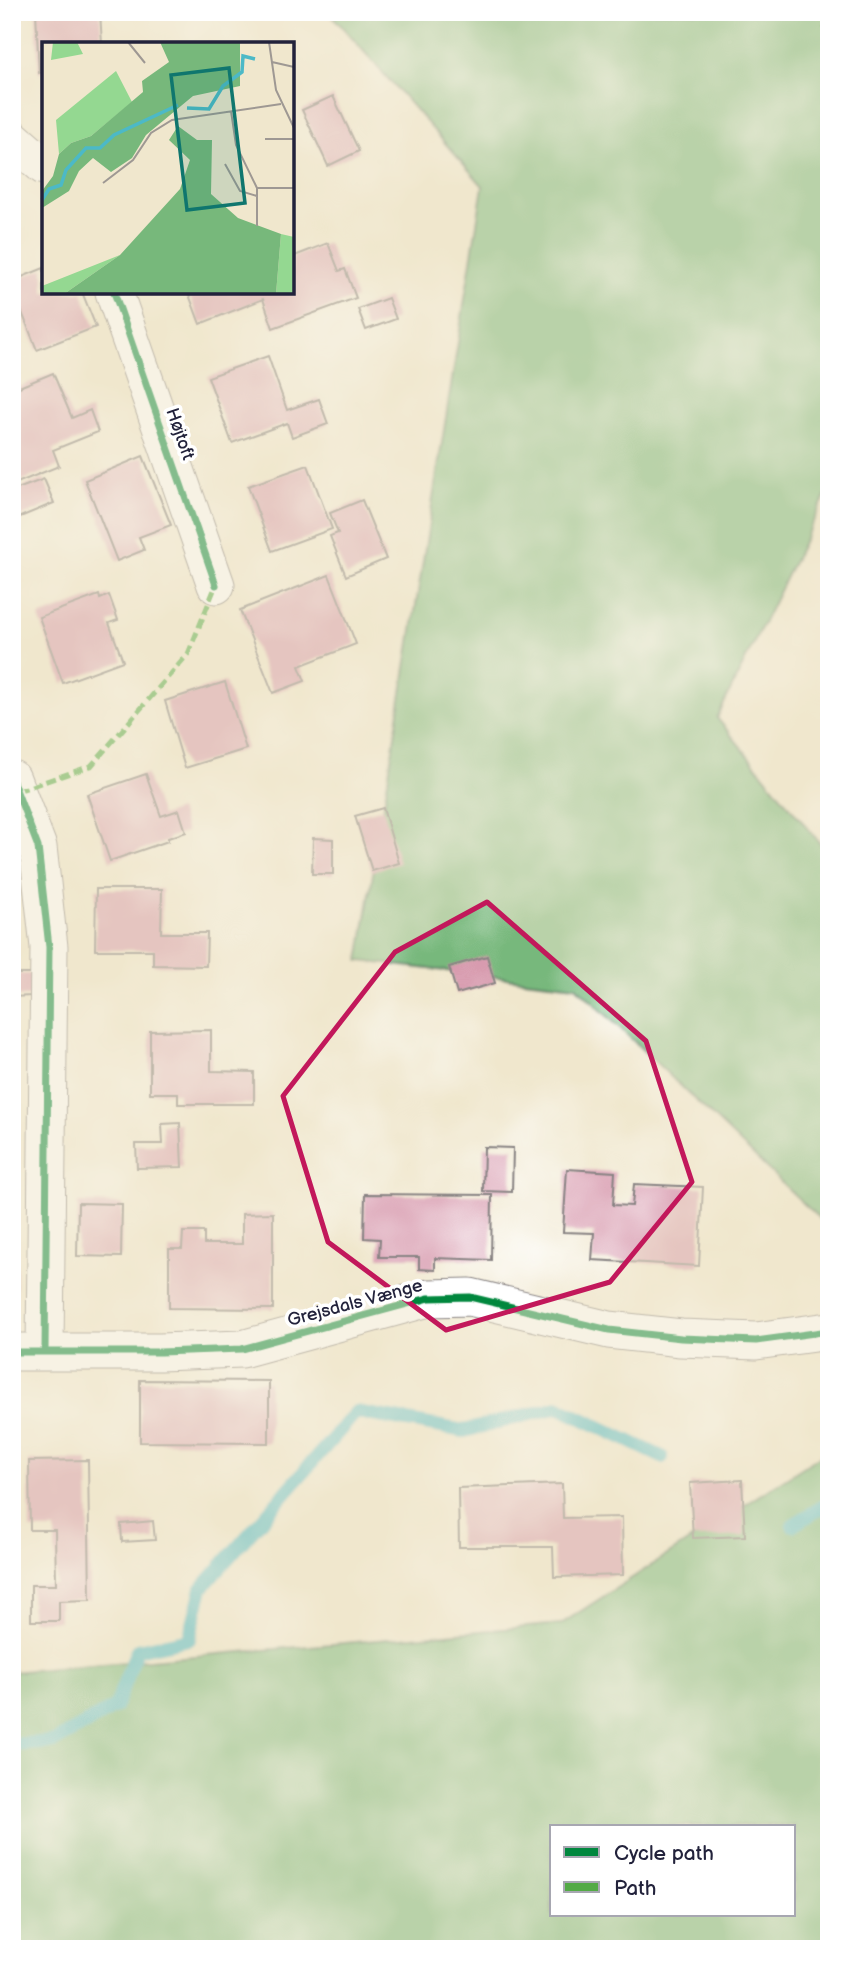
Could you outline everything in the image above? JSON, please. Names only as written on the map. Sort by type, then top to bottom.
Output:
[{"type":"street","points":[[12,138],[42,164]]},
{"type":"street","name":"Højtoft","points":[[115,294],[216,585]]},
{"type":"street","points":[[12,779],[38,847],[49,947],[29,1352]]},
{"type":"street","name":"Grejsdals Vænge","points":[[29,1352],[242,1349],[429,1298],[470,1297],[609,1329],[681,1338],[756,1341],[829,1331]]},
{"type":"highlighted area","points":[[487,902],[646,1041],[692,1182],[610,1282],[446,1330],[328,1242],[283,1096],[395,952]]},
{"type":"green space","points":[[329,12],[829,12],[829,489],[717,718],[829,854],[829,1220],[825,1224],[576,986],[359,961],[483,186]]},
{"type":"green space","points":[[829,1450],[829,1949],[12,1949],[12,1672],[561,1624]]},
{"type":"building","points":[[36,12],[100,12],[102,42],[42,42],[42,72],[39,73]]},
{"type":"building","points":[[333,96],[359,151],[328,166],[302,110]]},
{"type":"building","points":[[12,184],[19,185],[14,215],[12,215]]},
{"type":"building","points":[[328,243],[339,271],[345,269],[356,298],[273,328],[263,299],[200,324],[189,294],[294,294],[294,256]]},
{"type":"building","points":[[42,269],[42,294],[83,294],[96,327],[37,350],[12,281]]},
{"type":"building","points":[[388,298],[396,319],[366,330],[358,309]]},
{"type":"building","points":[[268,356],[287,410],[319,399],[328,424],[292,437],[287,423],[232,443],[208,377]]},
{"type":"building","points":[[53,373],[72,418],[90,410],[98,432],[53,450],[59,466],[12,485],[12,460],[15,459],[12,452],[12,390]]},
{"type":"building","points":[[143,456],[171,525],[139,537],[144,550],[117,561],[85,480]]},
{"type":"building","points":[[308,465],[332,529],[272,551],[248,486]]},
{"type":"building","points":[[44,479],[54,503],[13,520],[12,491]]},
{"type":"building","points":[[362,500],[386,559],[346,576],[330,536],[338,533],[330,513]]},
{"type":"building","points":[[329,575],[356,644],[299,666],[305,681],[273,693],[240,610]]},
{"type":"building","points":[[99,595],[100,599],[109,595],[118,620],[109,623],[123,661],[63,683],[39,617]]},
{"type":"building","points":[[225,682],[246,749],[185,768],[165,701]]},
{"type":"building","points":[[146,774],[161,816],[179,810],[186,832],[110,861],[87,794]]},
{"type":"building","points":[[383,808],[399,863],[372,871],[355,816]]},
{"type":"building","points":[[313,838],[333,839],[333,874],[312,874]]},
{"type":"building","points":[[96,889],[162,889],[161,933],[207,933],[206,966],[153,965],[153,950],[95,950]]},
{"type":"building","points":[[487,956],[495,983],[457,994],[449,967]]},
{"type":"building","points":[[12,974],[31,974],[31,996],[12,997]]},
{"type":"building","points":[[211,1030],[211,1071],[254,1072],[254,1104],[178,1104],[178,1093],[150,1093],[150,1031]]},
{"type":"building","points":[[180,1123],[182,1167],[137,1168],[136,1144],[163,1144],[162,1124]]},
{"type":"building","points":[[484,1147],[513,1148],[512,1192],[483,1191]]},
{"type":"building","points":[[567,1169],[615,1172],[613,1205],[632,1206],[634,1184],[703,1187],[699,1266],[592,1260],[594,1233],[563,1232]]},
{"type":"building","points":[[365,1194],[492,1195],[491,1260],[435,1258],[435,1270],[419,1269],[419,1257],[379,1257],[380,1239],[364,1238]]},
{"type":"building","points":[[78,1203],[122,1204],[121,1257],[77,1256]]},
{"type":"building","points":[[273,1213],[273,1309],[169,1308],[169,1249],[182,1249],[183,1232],[204,1232],[204,1244],[242,1244],[242,1214]]},
{"type":"building","points":[[12,1245],[17,1245],[16,1310],[12,1310]]},
{"type":"building","points":[[140,1380],[269,1381],[269,1443],[140,1442]]},
{"type":"building","points":[[88,1460],[90,1600],[59,1601],[59,1621],[31,1621],[31,1585],[56,1585],[55,1530],[30,1530],[29,1461]]},
{"type":"building","points":[[742,1480],[745,1536],[693,1538],[690,1483]]},
{"type":"building","points":[[562,1484],[563,1518],[622,1517],[623,1575],[554,1577],[553,1547],[459,1547],[458,1488]]},
{"type":"building","points":[[153,1521],[155,1540],[122,1542],[121,1524]]},
{"type":"waterway","points":[[12,1745],[54,1742],[115,1707],[137,1650],[189,1639],[202,1588],[356,1412],[464,1431],[558,1407],[662,1457]]},
{"type":"waterway","points":[[793,1525],[829,1503]]},
{"type":"marked path","points":[[820,12],[829,46]]},
{"type":"marked path","points":[[17,791],[91,766],[188,654],[216,585]]},
{"type":"cycle path","points":[[115,294],[216,585]]},
{"type":"cycle path","points":[[12,779],[38,847],[49,947],[45,1351]]},
{"type":"cycle path","points":[[12,1352],[242,1349],[429,1298],[470,1297],[609,1330],[681,1338],[756,1341],[829,1331]]}]
